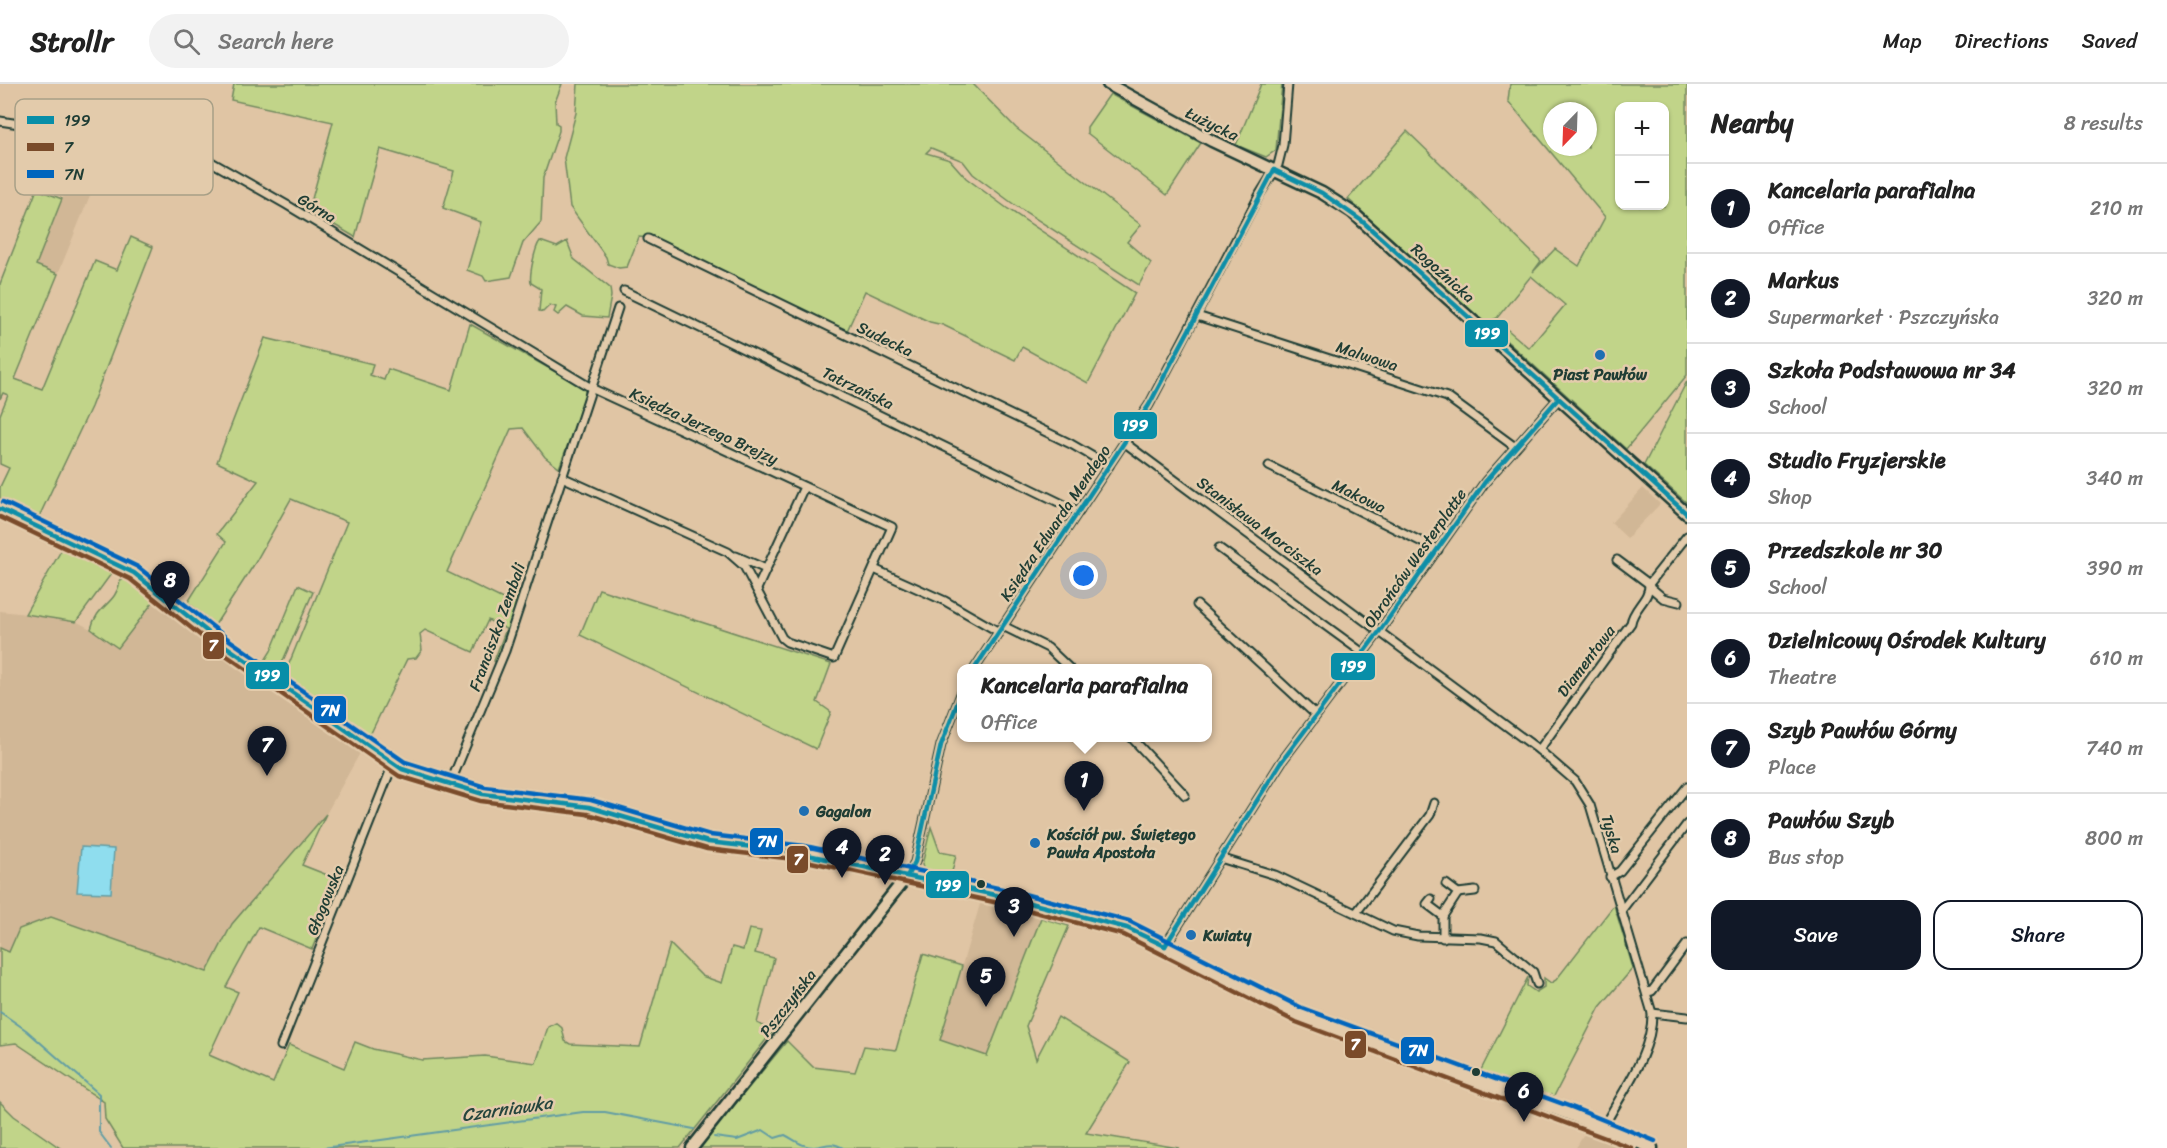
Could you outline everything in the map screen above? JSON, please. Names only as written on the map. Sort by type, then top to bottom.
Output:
[{"type":"street","name":"Łużycka","points":[[1108,84],[1180,125],[1274,170]]},
{"type":"street","name":"Księdza Edwarda Mendego","points":[[978,664],[1160,387],[1280,159],[1288,84]]},
{"type":"street","name":"Górna","points":[[0,121],[15,123]]},
{"type":"street","name":"Górna","points":[[213,163],[287,205],[593,390]]},
{"type":"street","name":"Rogoźnicka","points":[[1274,170],[1322,193],[1352,212],[1687,514]]},
{"type":"street","name":"Sudecka","points":[[648,239],[1071,444],[1108,466]]},
{"type":"street","name":"Tatrzańska","points":[[624,291],[1079,512]]},
{"type":"street","name":"Franciszka Zembali","points":[[450,784],[505,651],[593,390],[618,308]]},
{"type":"street","name":"Malwowa","points":[[1197,316],[1447,397],[1515,447]]},
{"type":"street","name":"Księdza Jerzego Brejzy","points":[[593,390],[892,527],[834,657],[782,638],[757,590]]},
{"type":"street","name":"Obrońców Westerplatte","points":[[1165,946],[1266,783],[1379,632],[1485,482],[1558,399]]},
{"type":"street","name":"Stanisława Morciszka","points":[[1125,442],[1379,632]]},
{"type":"street","name":"Makowa","points":[[1269,466],[1438,550]]},
{"type":"street","points":[[562,477],[766,569]]},
{"type":"street","points":[[757,590],[804,487]]},
{"type":"street","points":[[0,509],[35,528],[111,561],[142,579],[224,645],[393,764],[450,784],[498,796],[589,807],[708,842],[789,851],[907,876],[1114,925],[1139,933],[1257,996],[1299,1015],[1652,1148]]},
{"type":"street","name":"Diamentowa","points":[[1539,750],[1631,623],[1632,615],[1650,586],[1687,536]]},
{"type":"street","points":[[1219,548],[1363,653]]},
{"type":"street","points":[[728,552],[744,566],[757,590]]},
{"type":"street","points":[[1617,560],[1663,597],[1680,602]]},
{"type":"street","points":[[874,569],[1001,629],[1048,648],[1064,664]]},
{"type":"street","points":[[1197,605],[1316,716]]},
{"type":"street","name":"Tyska","points":[[1379,632],[1539,750],[1575,781],[1585,795],[1653,1013],[1652,1028],[1644,1052],[1603,1128]]},
{"type":"street","points":[[907,876],[915,862],[941,746],[957,704]]},
{"type":"street","points":[[1136,742],[1185,795]]},
{"type":"street","name":"Głogowska","points":[[281,1046],[393,764]]},
{"type":"street","points":[[1610,877],[1620,871],[1687,787]]},
{"type":"street","points":[[1356,913],[1430,815],[1434,803]]},
{"type":"street","points":[[1621,911],[1687,824]]},
{"type":"street","points":[[1220,858],[1275,875],[1393,931],[1443,938],[1481,938],[1496,941],[1533,972],[1537,984]]},
{"type":"street","name":"Pszczyńska","points":[[692,1148],[907,876]]},
{"type":"street","points":[[1446,884],[1458,893],[1475,891]]},
{"type":"street","points":[[1443,938],[1443,916],[1458,893]]},
{"type":"street","points":[[1431,898],[1427,904],[1443,916]]},
{"type":"street","points":[[1647,992],[1652,991],[1687,944]]},
{"type":"street","points":[[1653,1013],[1687,1017]]},
{"type":"shaded area","points":[[64,195],[90,195],[58,274],[36,265]]},
{"type":"shaded area","points":[[1643,488],[1660,504],[1627,538],[1611,523]]},
{"type":"shaded area","points":[[154,601],[236,668],[360,753],[326,814],[232,924],[207,972],[51,917],[9,952],[0,948],[0,611],[72,619],[98,633],[118,648]]},
{"type":"shaded area","points":[[980,904],[1041,918],[987,1057],[940,1040]]},
{"type":"shaded area","points":[[1586,1131],[1628,1148],[1576,1148]]},
{"type":"green space","points":[[234,84],[562,84],[555,102],[556,123],[559,125],[559,131],[543,178],[541,222],[523,243],[511,277],[486,281],[483,276],[467,270],[481,222],[443,208],[454,171],[380,149],[355,237],[309,210],[333,122],[231,100]]},
{"type":"green space","points":[[578,84],[973,84],[1016,128],[1141,225],[1127,242],[1151,263],[1139,285],[1016,206],[973,174],[963,161],[931,148],[926,153],[950,160],[966,178],[1008,209],[1135,293],[1088,383],[1022,347],[1015,360],[865,291],[847,331],[653,238],[639,237],[627,267],[619,268],[608,264],[606,257],[570,207],[564,158],[576,113]]},
{"type":"green space","points":[[1261,84],[1282,84],[1276,150],[1266,157],[1236,145]]},
{"type":"green space","points":[[1510,84],[1687,84],[1687,375],[1626,449],[1499,334],[1502,325],[1529,348],[1565,305],[1531,276],[1497,318],[1485,323],[1348,199],[1407,131],[1541,261],[1533,272],[1555,249],[1579,266],[1605,217],[1554,156],[1597,156],[1597,102],[1543,102],[1543,143],[1508,101]]},
{"type":"green space","points":[[1110,94],[1201,143],[1167,195],[1087,133],[1087,127]]},
{"type":"green space","points":[[35,195],[52,195],[62,199],[36,265],[58,274],[15,379],[42,389],[95,261],[117,270],[131,237],[153,247],[91,407],[37,521],[0,501],[0,487],[9,468],[0,464],[0,415],[8,395],[3,393],[0,399],[0,284]]},
{"type":"green space","points":[[540,241],[557,247],[567,241],[574,259],[610,288],[607,318],[583,316],[567,307],[558,315],[554,312],[556,307],[550,305],[543,312],[539,311],[541,289],[531,283],[531,279],[534,255]]},
{"type":"green space","points":[[470,324],[584,388],[586,396],[559,468],[545,457],[523,428],[511,429],[447,572],[513,604],[518,592],[521,593],[497,663],[494,661],[506,629],[488,620],[473,652],[425,630],[420,634],[422,650],[416,658],[407,659],[370,735],[284,676],[347,522],[291,499],[255,563],[215,625],[188,602],[226,542],[217,534],[258,481],[217,462],[265,338],[373,364],[370,375],[384,380],[388,369],[451,390]]},
{"type":"green space","points":[[1687,381],[1687,503],[1644,465]]},
{"type":"green space","points":[[62,549],[111,571],[111,574],[76,622],[25,614]]},
{"type":"green space","points":[[126,579],[154,601],[118,648],[91,629],[98,614],[115,595],[120,581]]},
{"type":"green space","points":[[298,585],[313,592],[278,672],[264,662],[271,651]]},
{"type":"green space","points":[[599,589],[831,664],[817,702],[831,712],[816,749],[580,635]]},
{"type":"green space","points":[[326,814],[302,865],[340,880],[312,949],[259,927],[226,987],[238,992],[209,1055],[273,1083],[289,1045],[344,1068],[355,1042],[373,1049],[422,1060],[485,1056],[536,1063],[548,1027],[556,1023],[562,1028],[565,1041],[570,1044],[640,1047],[670,944],[702,976],[722,983],[732,947],[743,950],[749,929],[761,931],[755,953],[774,958],[757,1023],[773,1031],[680,1148],[123,1148],[105,1119],[104,1102],[16,1043],[0,1045],[0,948],[9,952],[19,929],[51,917],[207,972],[232,924]]},
{"type":"green space","points":[[931,827],[940,852],[956,855],[951,876],[924,869],[922,865]]},
{"type":"green space","points":[[1614,905],[1633,968],[1600,1007],[1553,1098],[1551,1095],[1550,1098],[1480,1072],[1528,977],[1527,986],[1536,992],[1544,987],[1544,978],[1551,983],[1556,980]]},
{"type":"green space","points":[[1041,918],[1069,926],[1026,1026],[1036,1059],[1058,1017],[1130,1062],[1086,1133],[1179,1148],[699,1148],[787,1041],[813,1067],[855,1072],[864,1046],[896,1050],[923,954],[962,966],[940,1040],[987,1056]]},
{"type":"green space","points":[[0,1102],[14,1116],[60,1148],[0,1148]]},
{"type":"water","points":[[81,847],[114,849],[111,893],[77,892]]},
{"type":"waterway","points":[[0,1012],[26,1030],[99,1094],[99,1132],[111,1148]]},
{"type":"waterway","name":"Czarniawka","points":[[323,1148],[583,1112],[605,1112],[694,1129]]},
{"type":"waterway","name":"Czarniawka","points":[[714,1137],[737,1140],[763,1130],[775,1138],[785,1135],[806,1146],[831,1144],[843,1148]]},
{"type":"transit line","name":"199","points":[[1274,170],[1322,193],[1362,221],[1687,514]]},
{"type":"transit line","name":"199","points":[[978,664],[1149,405],[1274,170]]},
{"type":"transit line","name":"199","points":[[1165,946],[1282,761],[1379,632],[1485,482],[1558,399]]},
{"type":"transit line","name":"7N","points":[[3,502],[138,567],[228,639],[405,762],[485,787],[591,800],[710,835],[805,846],[1016,892],[1129,921],[1302,1008],[1574,1108],[1655,1141]]},
{"type":"transit line","name":"199","points":[[0,509],[134,573],[224,645],[402,769],[483,794],[589,807],[708,842],[789,851],[1014,899],[1127,928],[1165,946]]},
{"type":"transit line","name":"7","points":[[0,517],[130,579],[220,651],[399,776],[481,801],[587,814],[707,849],[802,860],[1012,906],[1124,935],[1296,1022],[1632,1148]]},
{"type":"transit line","name":"199","points":[[907,876],[915,862],[941,745],[957,704]]},
{"type":"place","name":"Piast Pawłów","points":[[1600,355]]},
{"type":"place","name":"Pawłów Szyb","points":[[170,611]]},
{"type":"place","name":"Szyb Pawłów Górny","points":[[267,776]]},
{"type":"place","name":"Gagalon","points":[[804,811]]},
{"type":"place","name":"Kancelaria parafialna","points":[[1084,811]]},
{"type":"place","name":"Kościół pw. Świętego Pawła Apostoła","points":[[1035,843]]},
{"type":"place","name":"Studio Fryzjerskie","points":[[842,878]]},
{"type":"place","name":"Markus","points":[[885,885]]},
{"type":"place","name":"Kwiaty","points":[[1191,935]]},
{"type":"place","name":"Szkoła Podstawowa nr 34","points":[[1014,937]]},
{"type":"place","name":"Przedszkole nr 30","points":[[986,1007]]},
{"type":"place","name":"Dzielnicowy Ośrodek Kultury","points":[[1524,1122]]}]
